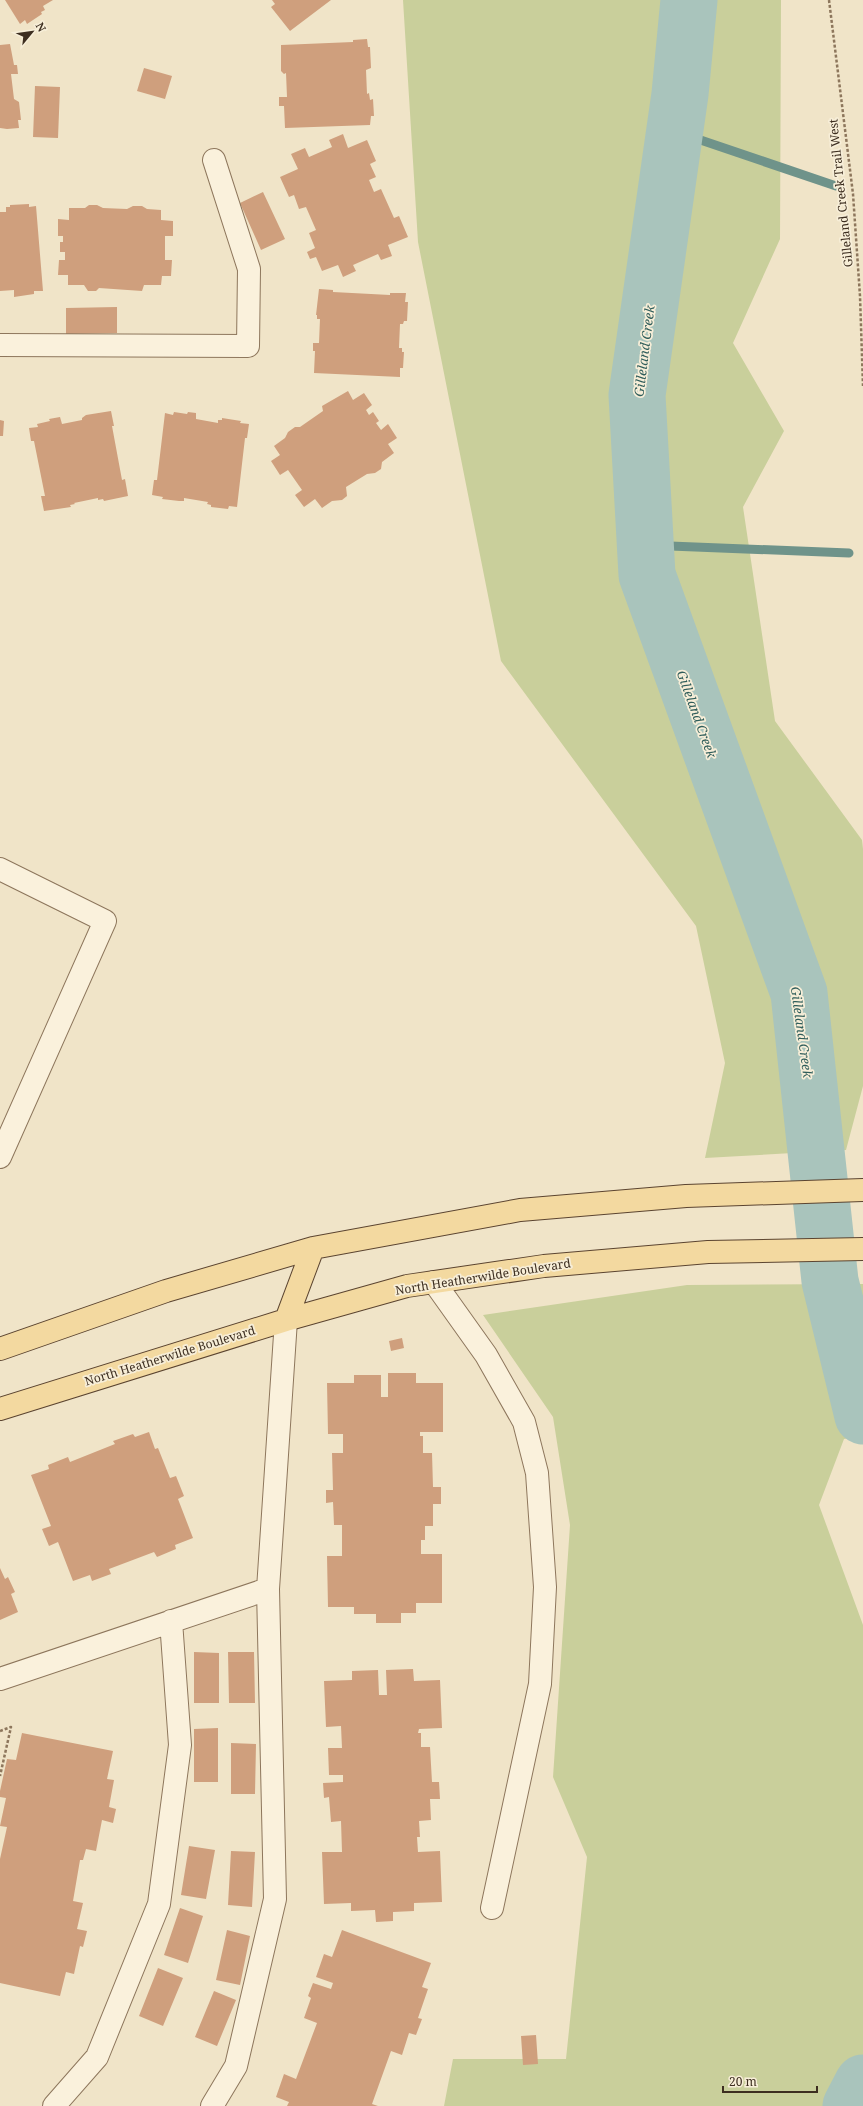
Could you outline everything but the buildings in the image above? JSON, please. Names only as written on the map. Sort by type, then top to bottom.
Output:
[{"type":"main road","points":[[0,1349],[166,1290],[313,1248],[520,1210],[686,1196],[863,1190]]},
{"type":"main road","points":[[286,1320],[313,1248]]},
{"type":"main road","name":"North Heatherwilde Boulevard","points":[[0,1410],[286,1320],[407,1286],[544,1266],[708,1252],[863,1249]]},
{"type":"lane","points":[[0,345],[248,346],[249,269],[214,160]]},
{"type":"lane","points":[[0,869],[105,921],[0,1157]]},
{"type":"lane","points":[[434,1282],[486,1354],[524,1422],[537,1473],[545,1587],[540,1684],[492,1908]]},
{"type":"lane","points":[[212,2106],[236,2066],[275,1899],[268,1589],[286,1320]]},
{"type":"lane","points":[[0,1679],[268,1589]]},
{"type":"lane","points":[[54,2106],[97,2057],[159,1904],[180,1744],[171,1621]]},
{"type":"path","name":"Gilleland Creek Trail West","points":[[829,0],[853,194],[860,296],[863,386]]},
{"type":"path","points":[[0,1732],[11,1727],[0,1776]]},
{"type":"green space","points":[[403,0],[781,0],[780,239],[733,343],[784,431],[743,507],[775,721],[862,840],[863,1086],[846,1150],[705,1158],[725,1063],[696,926],[501,661],[418,242]]},
{"type":"green space","points":[[863,1284],[863,1436],[844,1439],[819,1505],[863,1625],[863,2106],[444,2106],[453,2059],[566,2059],[587,1857],[553,1777],[570,1525],[553,1417],[483,1315],[687,1285]]},
{"type":"waterway","name":"Gilleland Creek","points":[[689,0],[680,94],[637,395],[647,575],[799,993],[830,1281],[863,1416]]},
{"type":"waterway","points":[[674,131],[836,186]]},
{"type":"waterway","points":[[645,545],[849,553]]},
{"type":"waterway","name":"Gilleland Creek","points":[[851,2106],[863,2083]]}]
